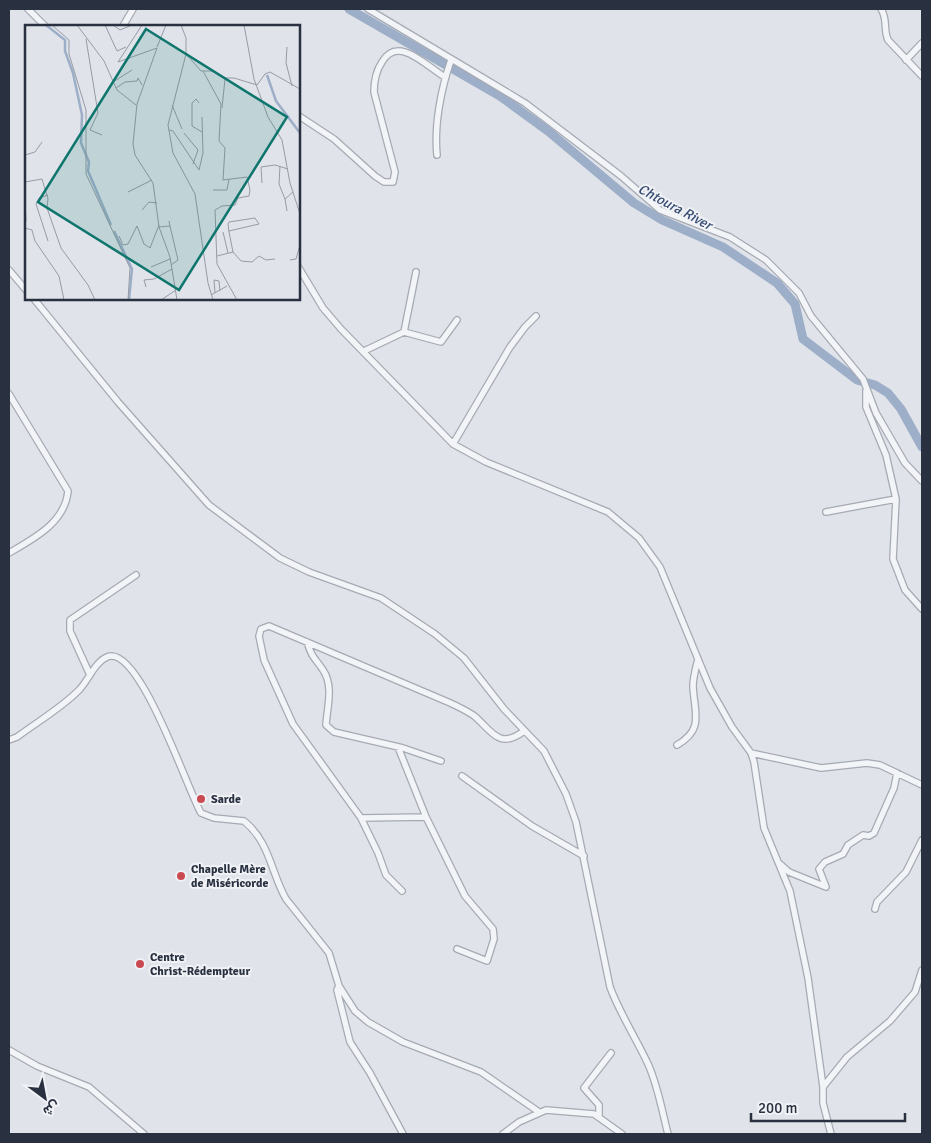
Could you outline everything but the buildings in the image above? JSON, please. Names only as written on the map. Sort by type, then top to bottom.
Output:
[{"type":"street","points":[[28,9],[44,25]]},
{"type":"street","points":[[124,25],[133,9]]},
{"type":"street","points":[[368,9],[448,68]]},
{"type":"street","points":[[881,9],[885,16],[886,36],[922,76]]},
{"type":"street","points":[[906,60],[922,43]]},
{"type":"street","points":[[300,117],[334,139],[374,176],[384,182],[393,182],[395,172],[374,92],[374,83],[380,66],[392,52],[403,51],[448,68],[530,106],[660,210],[730,237],[766,260],[799,293],[811,316],[863,379],[876,413],[905,463],[922,481]]},
{"type":"street","points":[[437,155],[436,140],[448,68]]},
{"type":"street","points":[[9,270],[25,289]]},
{"type":"street","points":[[300,270],[323,308],[453,444],[486,462],[596,506],[629,529],[660,567],[698,660],[721,708],[751,753],[764,828],[790,890],[808,978],[826,1118],[830,1134]]},
{"type":"street","points":[[404,332],[416,272]]},
{"type":"street","points":[[35,300],[118,402],[209,505],[280,558],[309,572],[381,598],[435,634],[464,658],[548,757],[566,794],[576,822],[610,988],[617,1006],[632,1030],[649,1066],[668,1134]]},
{"type":"street","points":[[453,444],[510,347],[536,316]]},
{"type":"street","points":[[364,351],[404,332],[442,342],[457,320]]},
{"type":"street","points":[[866,386],[866,408],[886,455],[896,499],[893,559],[905,590],[922,610]]},
{"type":"street","points":[[9,394],[68,491],[64,504],[47,530],[9,553]]},
{"type":"street","points":[[826,512],[896,499]]},
{"type":"street","points":[[90,675],[70,631],[70,620],[136,575]]},
{"type":"street","points":[[402,891],[386,875],[378,853],[361,818],[292,724],[264,660],[260,632],[264,627],[269,626],[465,710],[499,738],[510,738],[524,731]]},
{"type":"street","points":[[307,642],[311,657],[324,671],[328,685],[330,707],[326,725],[334,732],[398,747],[441,761]]},
{"type":"street","points":[[9,740],[17,737],[80,690],[101,660],[108,656],[119,656],[129,666],[153,704],[201,813],[214,818],[244,821],[252,828],[270,855],[280,890],[329,953],[338,986],[355,1011],[377,1029],[403,1042],[481,1072],[538,1112]]},
{"type":"street","points":[[677,745],[690,736],[696,723],[693,684],[698,660]]},
{"type":"street","points":[[398,747],[426,817],[461,890],[493,929],[494,939],[487,961],[457,949]]},
{"type":"street","points":[[751,753],[821,768],[872,763],[922,785]]},
{"type":"street","points":[[780,863],[789,872],[826,888],[819,869],[825,862],[843,854],[848,845],[862,835],[869,836],[874,833],[894,788],[898,773]]},
{"type":"street","points":[[462,776],[532,826],[584,856]]},
{"type":"street","points":[[361,818],[426,817]]},
{"type":"street","points":[[875,909],[878,902],[906,872],[922,840]]},
{"type":"street","points":[[823,1087],[847,1057],[890,1022],[915,992],[922,970]]},
{"type":"street","points":[[338,986],[337,990],[350,1042],[370,1073],[403,1134]]},
{"type":"street","points":[[9,1050],[37,1066],[89,1087],[144,1134]]},
{"type":"street","points":[[599,1116],[599,1105],[584,1088],[612,1053]]},
{"type":"street","points":[[503,1134],[519,1122],[546,1110],[589,1112],[599,1116],[622,1134]]},
{"type":"waterway","name":"Chtoura River","points":[[349,9],[500,96],[548,131],[634,203],[662,220],[723,247],[777,283],[795,304],[803,339],[857,380],[875,385],[888,393],[901,409],[922,447]]},
{"type":"place","name":"Sarde","points":[[201,799]]},
{"type":"place","name":"Chapelle Mère de Miséricorde","points":[[181,876]]},
{"type":"place","name":"Centre Christ-Rédempteur","points":[[140,964]]}]
